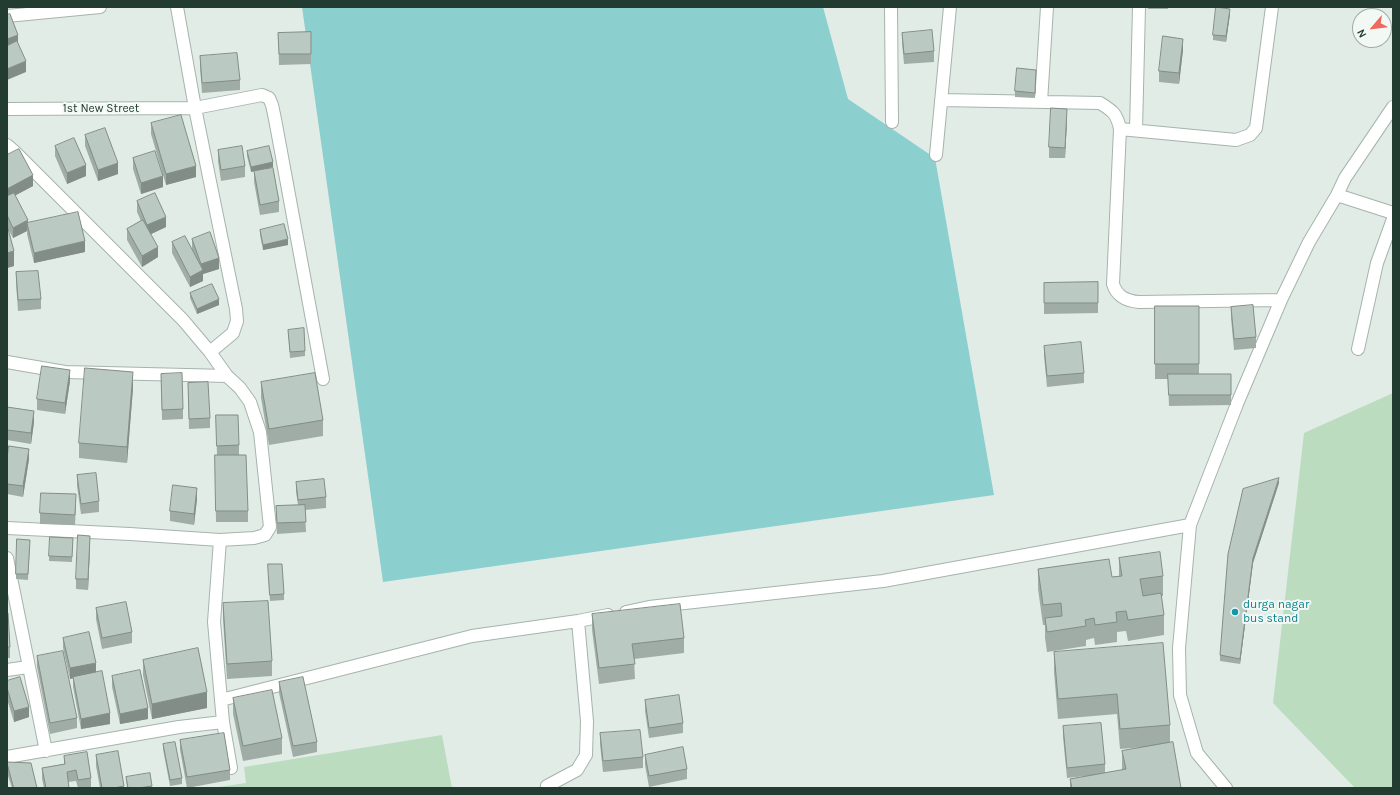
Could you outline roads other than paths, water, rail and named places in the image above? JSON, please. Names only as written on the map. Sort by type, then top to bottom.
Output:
[{"type":"street","points":[[7,16],[100,7]]},
{"type":"street","points":[[177,7],[195,108],[236,309],[237,322],[233,333],[210,352]]},
{"type":"street","points":[[891,7],[892,122]]},
{"type":"street","points":[[936,155],[950,7]]},
{"type":"street","points":[[1042,102],[1047,7]]},
{"type":"street","points":[[1136,130],[1139,7]]},
{"type":"street","points":[[1120,129],[1236,140],[1250,135],[1256,128],[1272,7]]},
{"type":"street","name":"1st New Street","points":[[7,109],[195,108],[262,95],[268,98],[272,105],[323,379]]},
{"type":"street","points":[[941,100],[1100,103],[1111,110],[1118,118],[1120,129],[1113,284],[1115,291],[1128,301],[1281,300]]},
{"type":"street","points":[[1226,788],[1196,753],[1180,695],[1179,648],[1190,525],[1237,404],[1281,300],[1309,242],[1337,195],[1345,178],[1393,107]]},
{"type":"street","points":[[7,145],[183,320],[210,352],[227,376],[240,388],[250,402],[260,432],[270,527],[264,535],[254,538],[220,540],[7,528]]},
{"type":"street","points":[[1337,195],[1393,213]]},
{"type":"street","points":[[1358,349],[1377,263],[1393,219]]},
{"type":"street","points":[[7,362],[65,372],[227,376]]},
{"type":"street","points":[[221,700],[472,636],[578,621],[648,607],[883,581],[1190,525]]},
{"type":"street","points":[[220,540],[214,622],[223,722],[231,768]]},
{"type":"street","points":[[7,558],[28,668],[46,751]]},
{"type":"street","points":[[547,788],[547,786],[577,770],[586,755],[587,721],[578,621]]},
{"type":"street","points":[[7,670],[28,668]]},
{"type":"street","points":[[7,757],[223,722]]},
{"type":"water","points":[[302,7],[823,7],[848,99],[935,158],[994,495],[383,582]]},
{"type":"place","name":"durga nagar bus stand","points":[[1235,612]]}]
